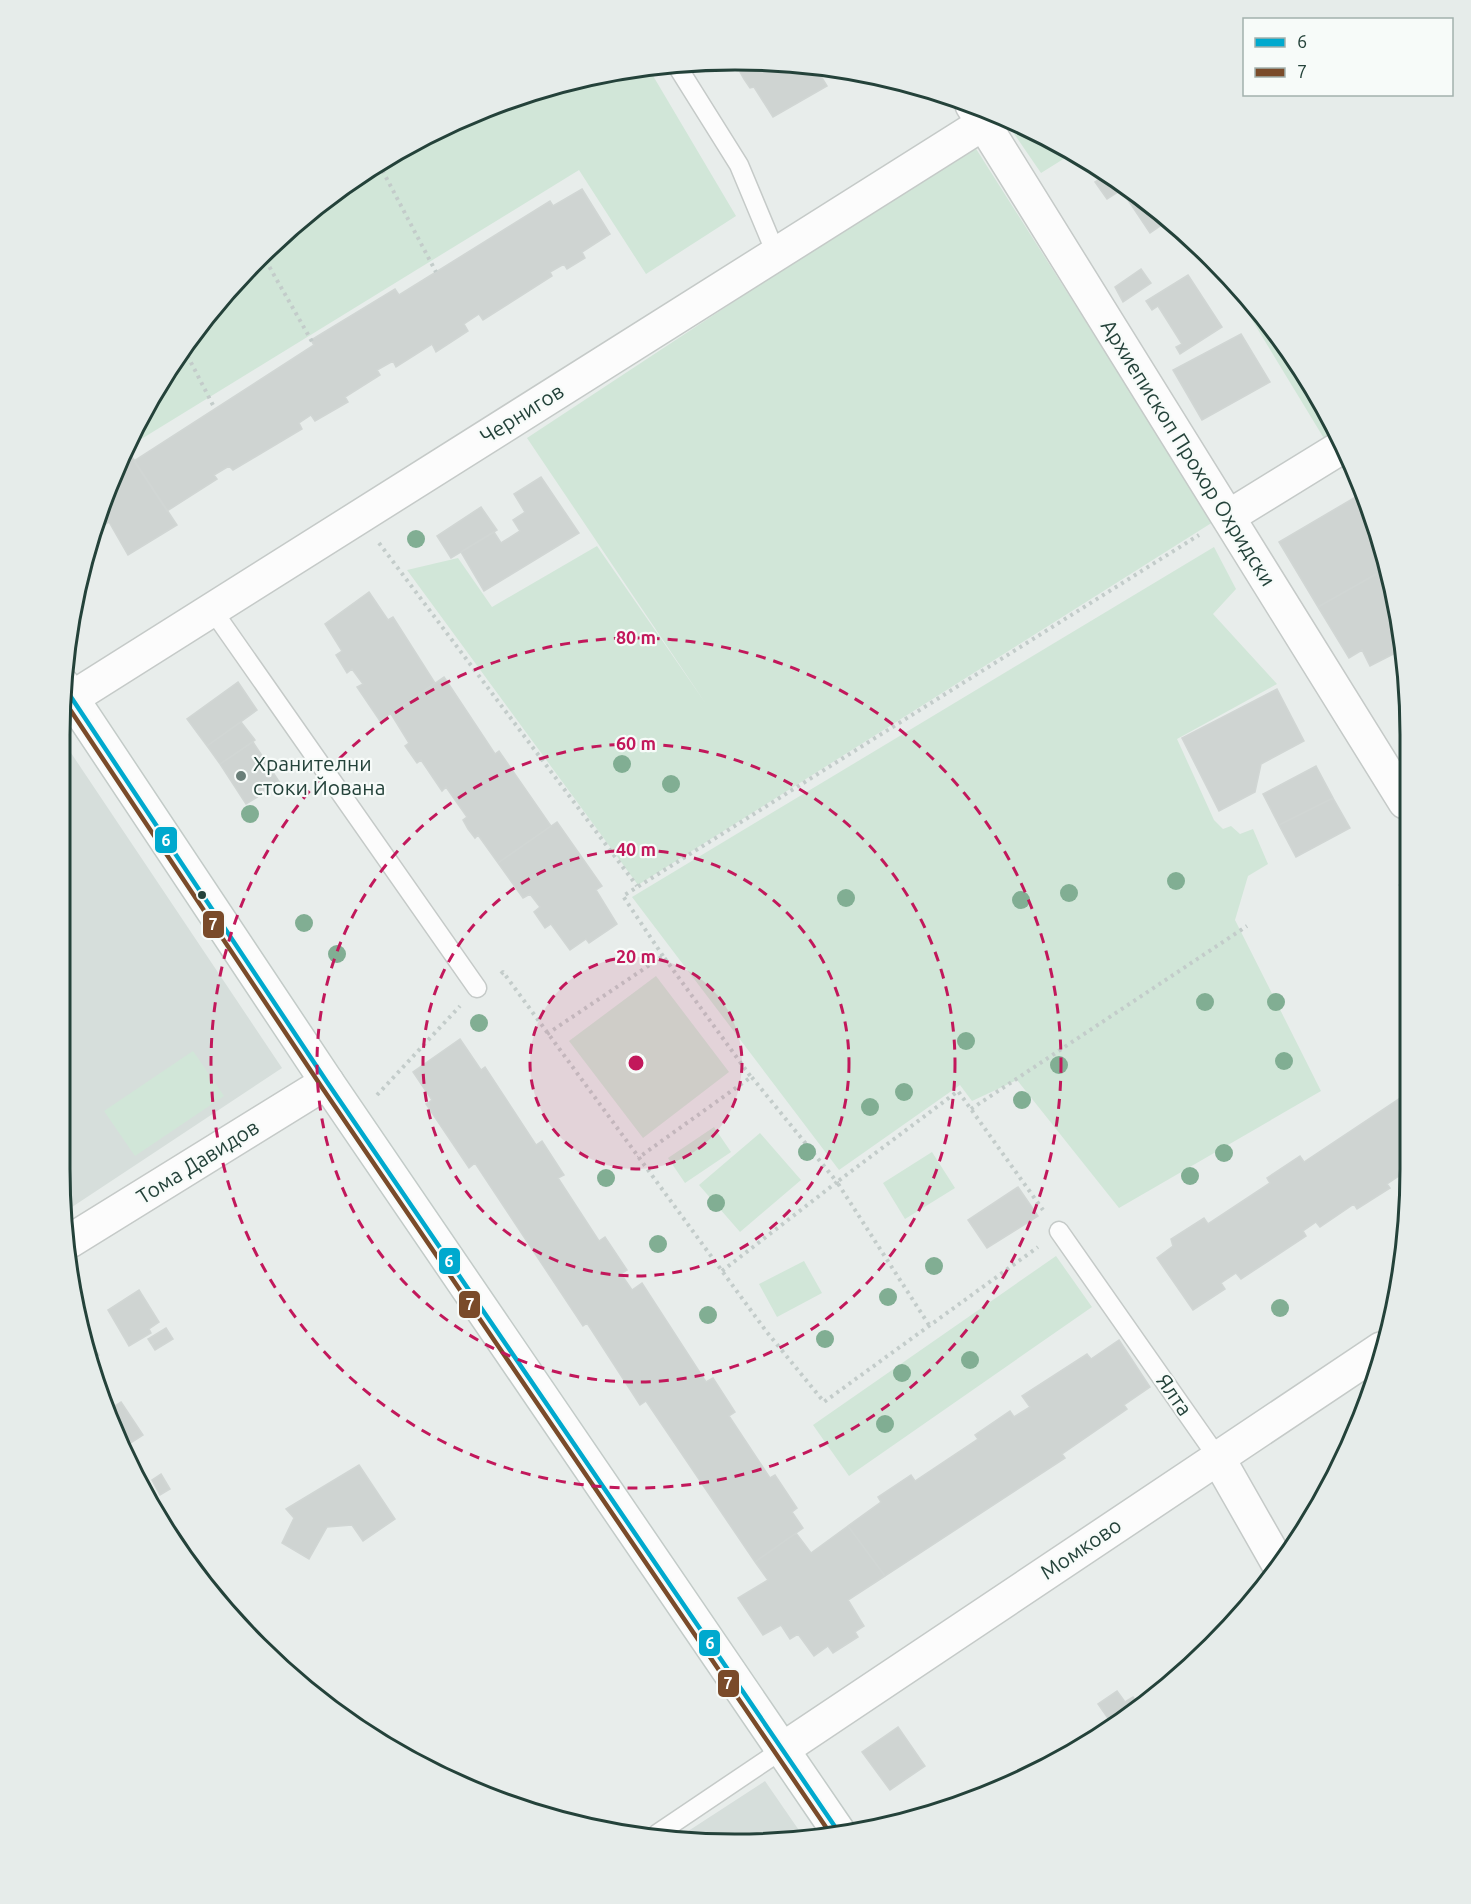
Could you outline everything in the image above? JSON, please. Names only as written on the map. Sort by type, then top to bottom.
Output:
[{"type":"street","name":"Чернигов","points":[[72,692],[211,608],[777,256],[976,116]]},
{"type":"street","name":"Архиепископ Прохор Охридски","points":[[980,117],[1400,793]]},
{"type":"street","points":[[1228,517],[1336,450]]},
{"type":"street","points":[[71,705],[835,1826]]},
{"type":"street","name":"Тома Давидов","points":[[74,1238],[327,1082]]},
{"type":"street","name":"Момково","points":[[783,1749],[1374,1353]]},
{"type":"street","name":"Ялта","points":[[1218,1458],[1275,1556]]},
{"type":"lane","points":[[681,73],[739,165],[777,256]]},
{"type":"lane","points":[[211,608],[477,988]]},
{"type":"lane","name":"Ялта","points":[[1059,1231],[1218,1458]]},
{"type":"lane","points":[[664,1829],[783,1749]]},
{"type":"path","points":[[383,172],[436,272]]},
{"type":"path","points":[[267,263],[314,345]]},
{"type":"path","points":[[189,358],[215,409]]},
{"type":"path","points":[[358,516],[637,886]]},
{"type":"path","points":[[638,1158],[752,1077],[663,956],[623,896],[1228,517]]},
{"type":"path","points":[[971,1109],[1247,926]]},
{"type":"path","points":[[547,1034],[663,956]]},
{"type":"path","points":[[378,1095],[477,988],[503,972],[766,1332],[824,1402],[1059,1231],[958,1091],[722,1271]]},
{"type":"path","points":[[748,1072],[837,1182],[929,1325]]},
{"type":"shaded area","points":[[70,751],[282,1068],[72,1207]]},
{"type":"shaded area","points":[[765,1781],[799,1830],[736,1834],[687,1832]]},
{"type":"green space","points":[[653,76],[736,216],[646,274],[579,170],[140,440],[183,366],[208,331],[265,265],[331,208],[366,183],[441,139],[481,121],[563,93]]},
{"type":"green space","points":[[1012,131],[1065,158],[1041,173]]},
{"type":"green space","points":[[973,144],[1213,522],[638,885],[407,570],[458,558],[492,607],[597,546],[706,704],[527,438]]},
{"type":"green space","points":[[1247,311],[1288,366],[1311,403],[1333,442],[1328,445]]},
{"type":"green space","points":[[1214,547],[1236,589],[1213,614],[1277,684],[1177,739],[1214,820],[1223,829],[1231,826],[1240,834],[1253,829],[1268,864],[1248,876],[1235,920],[1321,1091],[1119,1208],[1017,1080],[972,1101],[960,1085],[839,1170],[632,897]]},
{"type":"green space","points":[[656,976],[729,1072],[643,1138],[569,1041]]},
{"type":"green space","points":[[193,1051],[224,1096],[135,1156],[104,1111]]},
{"type":"green space","points":[[714,1127],[731,1152],[685,1183],[668,1158]]},
{"type":"green space","points":[[760,1133],[801,1180],[740,1232],[699,1185]]},
{"type":"green space","points":[[932,1152],[955,1188],[905,1219],[883,1183]]},
{"type":"green space","points":[[1056,1256],[1092,1307],[849,1476],[813,1425]]},
{"type":"green space","points":[[804,1261],[822,1293],[777,1317],[759,1284]]},
{"type":"building","points":[[740,72],[779,72],[821,76],[827,86],[773,117],[754,87],[750,88]]},
{"type":"building","points":[[1099,179],[1118,192],[1107,199],[1095,182]]},
{"type":"building","points":[[582,189],[610,234],[582,252],[585,258],[567,269],[564,264],[550,272],[552,276],[483,320],[479,314],[464,324],[468,331],[436,352],[432,344],[396,367],[393,361],[377,370],[380,375],[345,397],[348,402],[315,421],[311,415],[299,423],[302,429],[233,470],[229,466],[214,475],[217,479],[167,511],[134,461],[314,345],[311,340],[395,289],[399,295],[550,201],[553,206]]},
{"type":"building","points":[[1135,204],[1140,208],[1160,226],[1150,233],[1132,206]]},
{"type":"building","points":[[1141,269],[1151,283],[1123,302],[1115,287]]},
{"type":"building","points":[[1188,275],[1222,327],[1180,354],[1176,347],[1182,344],[1158,306],[1152,310],[1146,301]]},
{"type":"building","points":[[1241,334],[1270,382],[1202,420],[1173,370]]},
{"type":"building","points":[[132,457],[177,525],[128,555],[109,522],[106,524]]},
{"type":"building","points":[[541,477],[579,533],[484,591],[461,552],[494,532],[501,543],[520,531],[513,520],[525,512],[514,494]]},
{"type":"building","points":[[1356,497],[1380,572],[1318,607],[1279,542]]},
{"type":"building","points":[[481,507],[497,530],[451,558],[437,536]]},
{"type":"building","points":[[1380,572],[1395,653],[1370,666],[1362,650],[1349,658],[1318,607]]},
{"type":"building","points":[[369,592],[388,620],[393,617],[435,683],[380,721],[357,687],[363,684],[352,669],[347,673],[336,655],[342,651],[325,624]]},
{"type":"building","points":[[444,677],[495,754],[499,751],[551,826],[498,863],[478,835],[475,838],[468,829],[463,820],[467,817],[446,787],[442,791],[421,760],[417,763],[405,746],[409,743],[391,714]]},
{"type":"building","points":[[238,682],[257,710],[207,746],[187,719]]},
{"type":"building","points":[[1277,689],[1304,741],[1261,764],[1255,792],[1219,811],[1182,738]]},
{"type":"building","points":[[241,722],[255,740],[220,764],[207,746]]},
{"type":"building","points":[[253,742],[280,783],[246,804],[220,764]]},
{"type":"building","points":[[1316,766],[1333,798],[1279,825],[1263,794]]},
{"type":"building","points":[[1333,798],[1350,828],[1296,857],[1279,825]]},
{"type":"building","points":[[557,822],[602,886],[596,890],[617,924],[589,943],[586,939],[570,950],[551,924],[545,928],[534,912],[540,907],[530,894],[523,898],[498,863]]},
{"type":"building","points":[[460,1039],[481,1070],[485,1067],[536,1145],[542,1141],[564,1175],[558,1178],[599,1241],[605,1237],[627,1270],[621,1274],[632,1290],[642,1283],[706,1382],[713,1378],[735,1412],[729,1416],[770,1478],[775,1475],[797,1508],[792,1512],[803,1528],[755,1562],[646,1401],[640,1405],[587,1323],[583,1326],[475,1163],[469,1168],[426,1104],[432,1100],[413,1072]]},
{"type":"building","points":[[1400,1098],[1400,1175],[1387,1184],[1390,1188],[1357,1209],[1354,1204],[1320,1227],[1316,1222],[1303,1231],[1306,1236],[1241,1279],[1236,1273],[1221,1283],[1225,1289],[1193,1310],[1157,1258],[1173,1246],[1171,1239],[1204,1218],[1208,1224],[1270,1183],[1267,1178],[1300,1156],[1304,1162]]},
{"type":"building","points":[[1018,1187],[1038,1216],[987,1248],[968,1220]]},
{"type":"building","points":[[139,1290],[159,1322],[149,1329],[151,1333],[129,1346],[108,1310]]},
{"type":"building","points":[[166,1328],[173,1339],[155,1350],[148,1339]]},
{"type":"building","points":[[1119,1340],[1150,1387],[1124,1405],[1127,1409],[1062,1454],[1065,1458],[885,1576],[848,1526],[881,1502],[878,1497],[911,1475],[915,1481],[978,1439],[975,1435],[1010,1411],[1014,1417],[1030,1407],[1022,1396],[1087,1354],[1091,1359]]},
{"type":"building","points":[[121,1402],[143,1435],[130,1443],[115,1406]]},
{"type":"building","points":[[359,1465],[395,1519],[363,1541],[352,1525],[327,1527],[309,1559],[282,1543],[294,1518],[286,1509]]},
{"type":"building","points":[[161,1474],[170,1489],[160,1495],[152,1480]]},
{"type":"building","points":[[848,1526],[885,1576],[848,1600],[864,1626],[855,1632],[858,1637],[833,1653],[828,1646],[814,1656],[798,1634],[790,1639],[781,1625],[763,1635],[738,1598],[768,1580],[755,1562],[796,1533],[811,1553]]},
{"type":"building","points":[[1117,1691],[1125,1702],[1133,1697],[1135,1700],[1108,1719],[1098,1704]]},
{"type":"building","points":[[898,1727],[925,1766],[890,1790],[862,1752]]},
{"type":"transit line","name":"6","points":[[72,698],[327,1082],[835,1826]]},
{"type":"transit line","name":"7","points":[[71,711],[321,1086],[826,1827]]},
{"type":"place","name":"Хранителни стоки Йована","points":[[241,776]]}]
